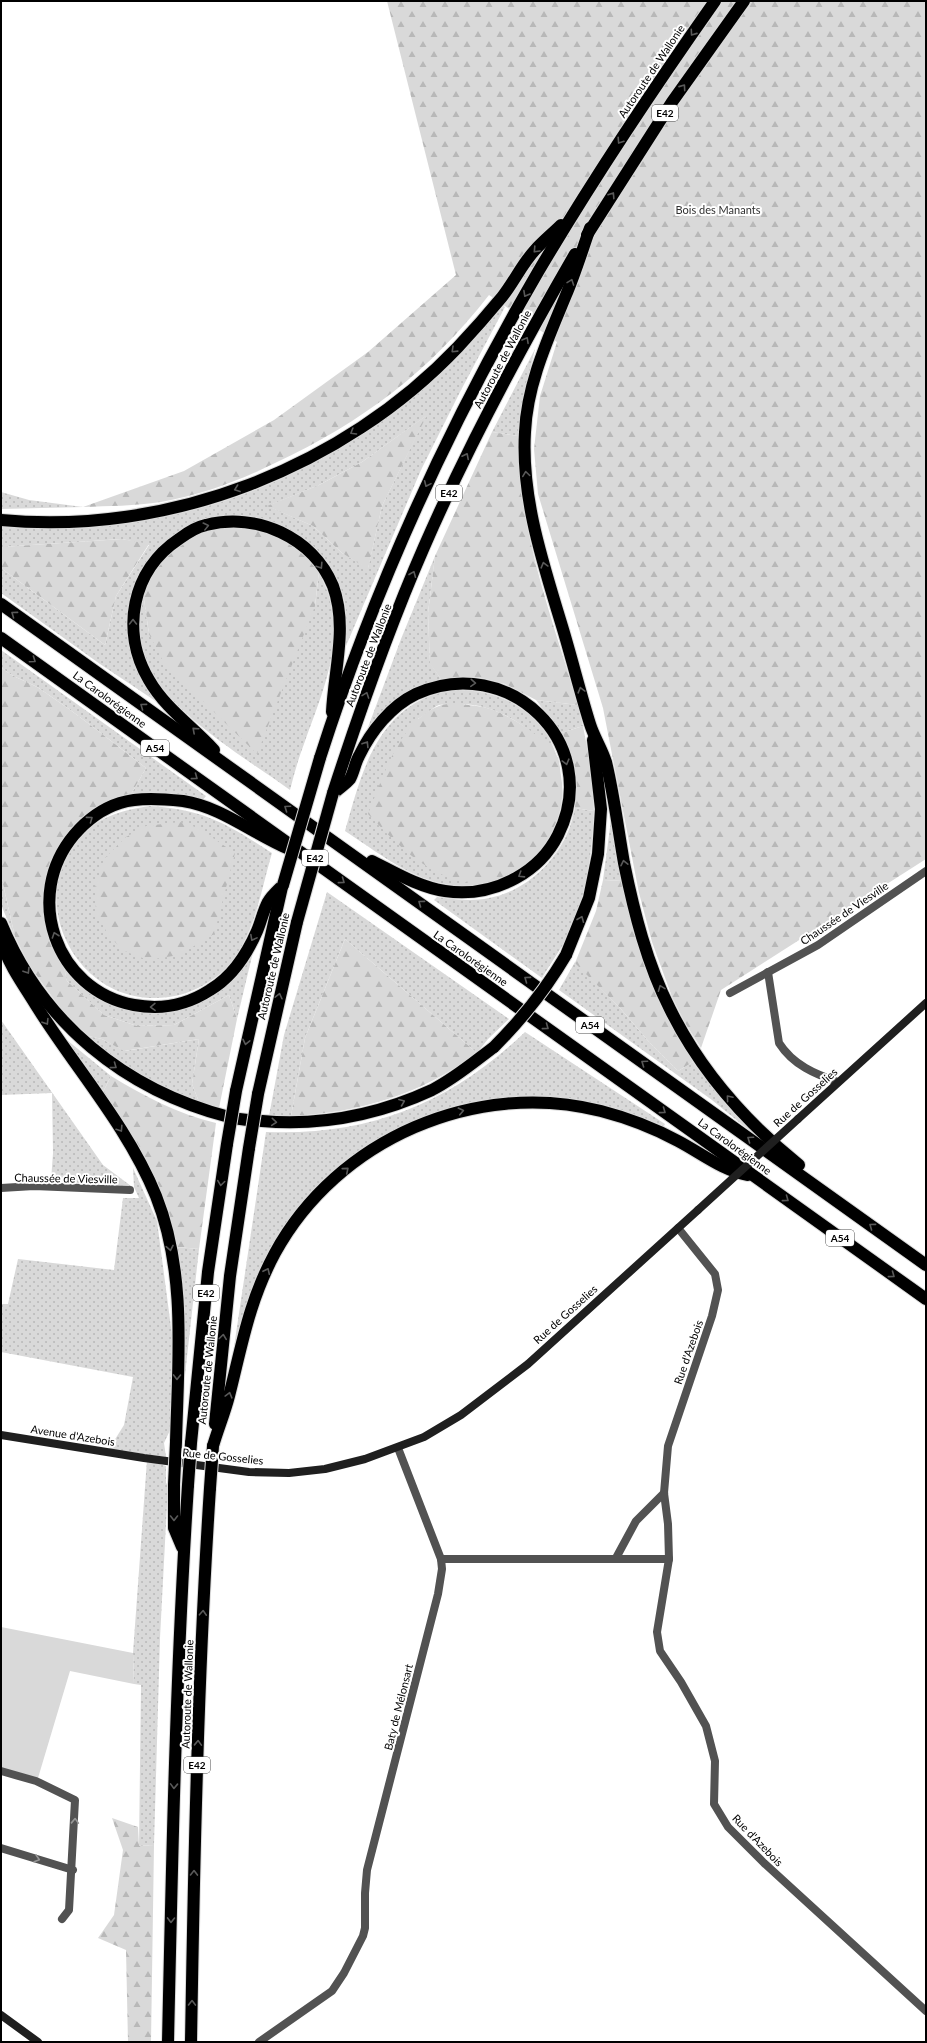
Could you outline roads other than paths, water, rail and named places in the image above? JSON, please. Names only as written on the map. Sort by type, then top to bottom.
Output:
[{"type":"highway","name":"Autoroute de Wallonie","points":[[168,2042],[172,1859],[184,1551],[191,1443],[208,1272],[227,1144],[272,905],[283,885],[320,758],[363,637],[403,538],[442,452],[486,367],[538,273],[574,213],[654,89],[715,1]]},
{"type":"highway","name":"Autoroute de Wallonie","points":[[191,2042],[194,1869],[202,1630],[213,1446],[230,1276],[249,1148],[258,1094],[296,922],[333,793],[345,776],[384,645],[424,547],[460,468],[506,377],[590,228],[672,102],[744,1]]},
{"type":"highway","points":[[1,520],[31,522],[92,520],[153,513],[208,500],[268,477],[314,456],[359,429],[405,395],[457,348],[502,296],[534,251],[574,213]]},
{"type":"highway","points":[[590,228],[567,293],[551,329],[530,396],[525,430],[525,468],[531,512],[545,567],[591,728],[605,760],[625,865],[642,937],[668,1007],[686,1039],[711,1076],[741,1112],[782,1151],[814,1177],[838,1202]]},
{"type":"highway","points":[[232,769],[198,732],[159,696],[148,679],[133,638],[135,600],[144,577],[162,553],[171,544],[191,531],[206,525],[238,521],[271,527],[290,536],[311,552],[332,585],[338,602],[340,620],[339,646],[333,688],[331,725]]},
{"type":"highway","name":"La Carolorégienne","points":[[1,604],[926,1265]]},
{"type":"highway","name":"La Carolorégienne","points":[[1,638],[926,1299]]},
{"type":"highway","points":[[342,847],[418,885],[445,891],[470,893],[504,885],[533,867],[546,854],[556,839],[563,824],[568,807],[568,770],[563,751],[554,733],[536,711],[523,702],[511,694],[482,684],[450,684],[433,688],[415,694],[394,708],[378,725],[345,776]]},
{"type":"highway","points":[[1,924],[26,970],[45,998],[68,1026],[93,1051],[122,1072],[172,1099],[230,1118],[287,1123],[324,1121],[358,1116],[396,1104],[433,1089],[465,1069],[494,1047],[533,1005],[566,955],[589,898],[598,854],[601,809],[591,728]]},
{"type":"highway","points":[[272,905],[244,956],[231,974],[211,990],[190,1001],[171,1006],[146,1007],[122,1002],[103,994],[87,984],[73,970],[63,956],[51,924],[49,889],[55,866],[68,843],[83,824],[100,812],[120,803],[140,800],[163,799],[205,806],[223,814],[269,841],[310,858]]},
{"type":"highway","points":[[1,924],[2,944],[17,975],[51,1029],[99,1097],[135,1153],[156,1196],[167,1232],[176,1276],[179,1325],[174,1528],[184,1551]]},
{"type":"highway","points":[[213,1446],[229,1396],[249,1314],[275,1253],[315,1198],[365,1154],[393,1137],[422,1123],[482,1106],[511,1102],[550,1103],[601,1111],[630,1120],[677,1140],[732,1173],[755,1176]]},
{"type":"street","name":"Chaussée de Viesville","points":[[730,994],[818,945],[926,871]]},
{"type":"street","points":[[768,972],[779,1043],[785,1052],[797,1063],[816,1074],[838,1082]]},
{"type":"street","name":"Rue de Gosselies","points":[[142,1458],[249,1472],[289,1473],[324,1469],[365,1459],[398,1448],[424,1437],[460,1415],[528,1364],[926,1002]]},
{"type":"street","name":"Chaussée de Viesville","points":[[1,1188],[34,1186],[130,1190]]},
{"type":"street","name":"Rue d'Azebois","points":[[678,1228],[714,1274],[718,1290],[712,1316],[668,1446],[664,1493],[669,1537],[669,1559],[657,1632],[660,1651],[681,1682],[706,1726],[715,1761],[714,1804],[728,1827],[759,1858],[926,2011]]},
{"type":"street","name":"Avenue d'Azebois","points":[[1,1435],[142,1458]]},
{"type":"street","name":"Baty de Mélonsart","points":[[259,2042],[332,1991],[344,1973],[363,1936],[365,1928],[365,1893],[367,1870],[438,1594],[442,1569],[441,1559],[398,1448]]},
{"type":"street","points":[[616,1558],[636,1521],[664,1493]]},
{"type":"street","points":[[441,1559],[669,1559]]},
{"type":"street","points":[[1,1771],[36,1781],[75,1800],[73,1870],[69,1910],[62,1919]]},
{"type":"street","points":[[1,1848],[73,1870]]},
{"type":"street","points":[[1,2015],[38,2042]]},
{"type":"park label","name":"Bois des Manants","points":[[718,209]]}]
